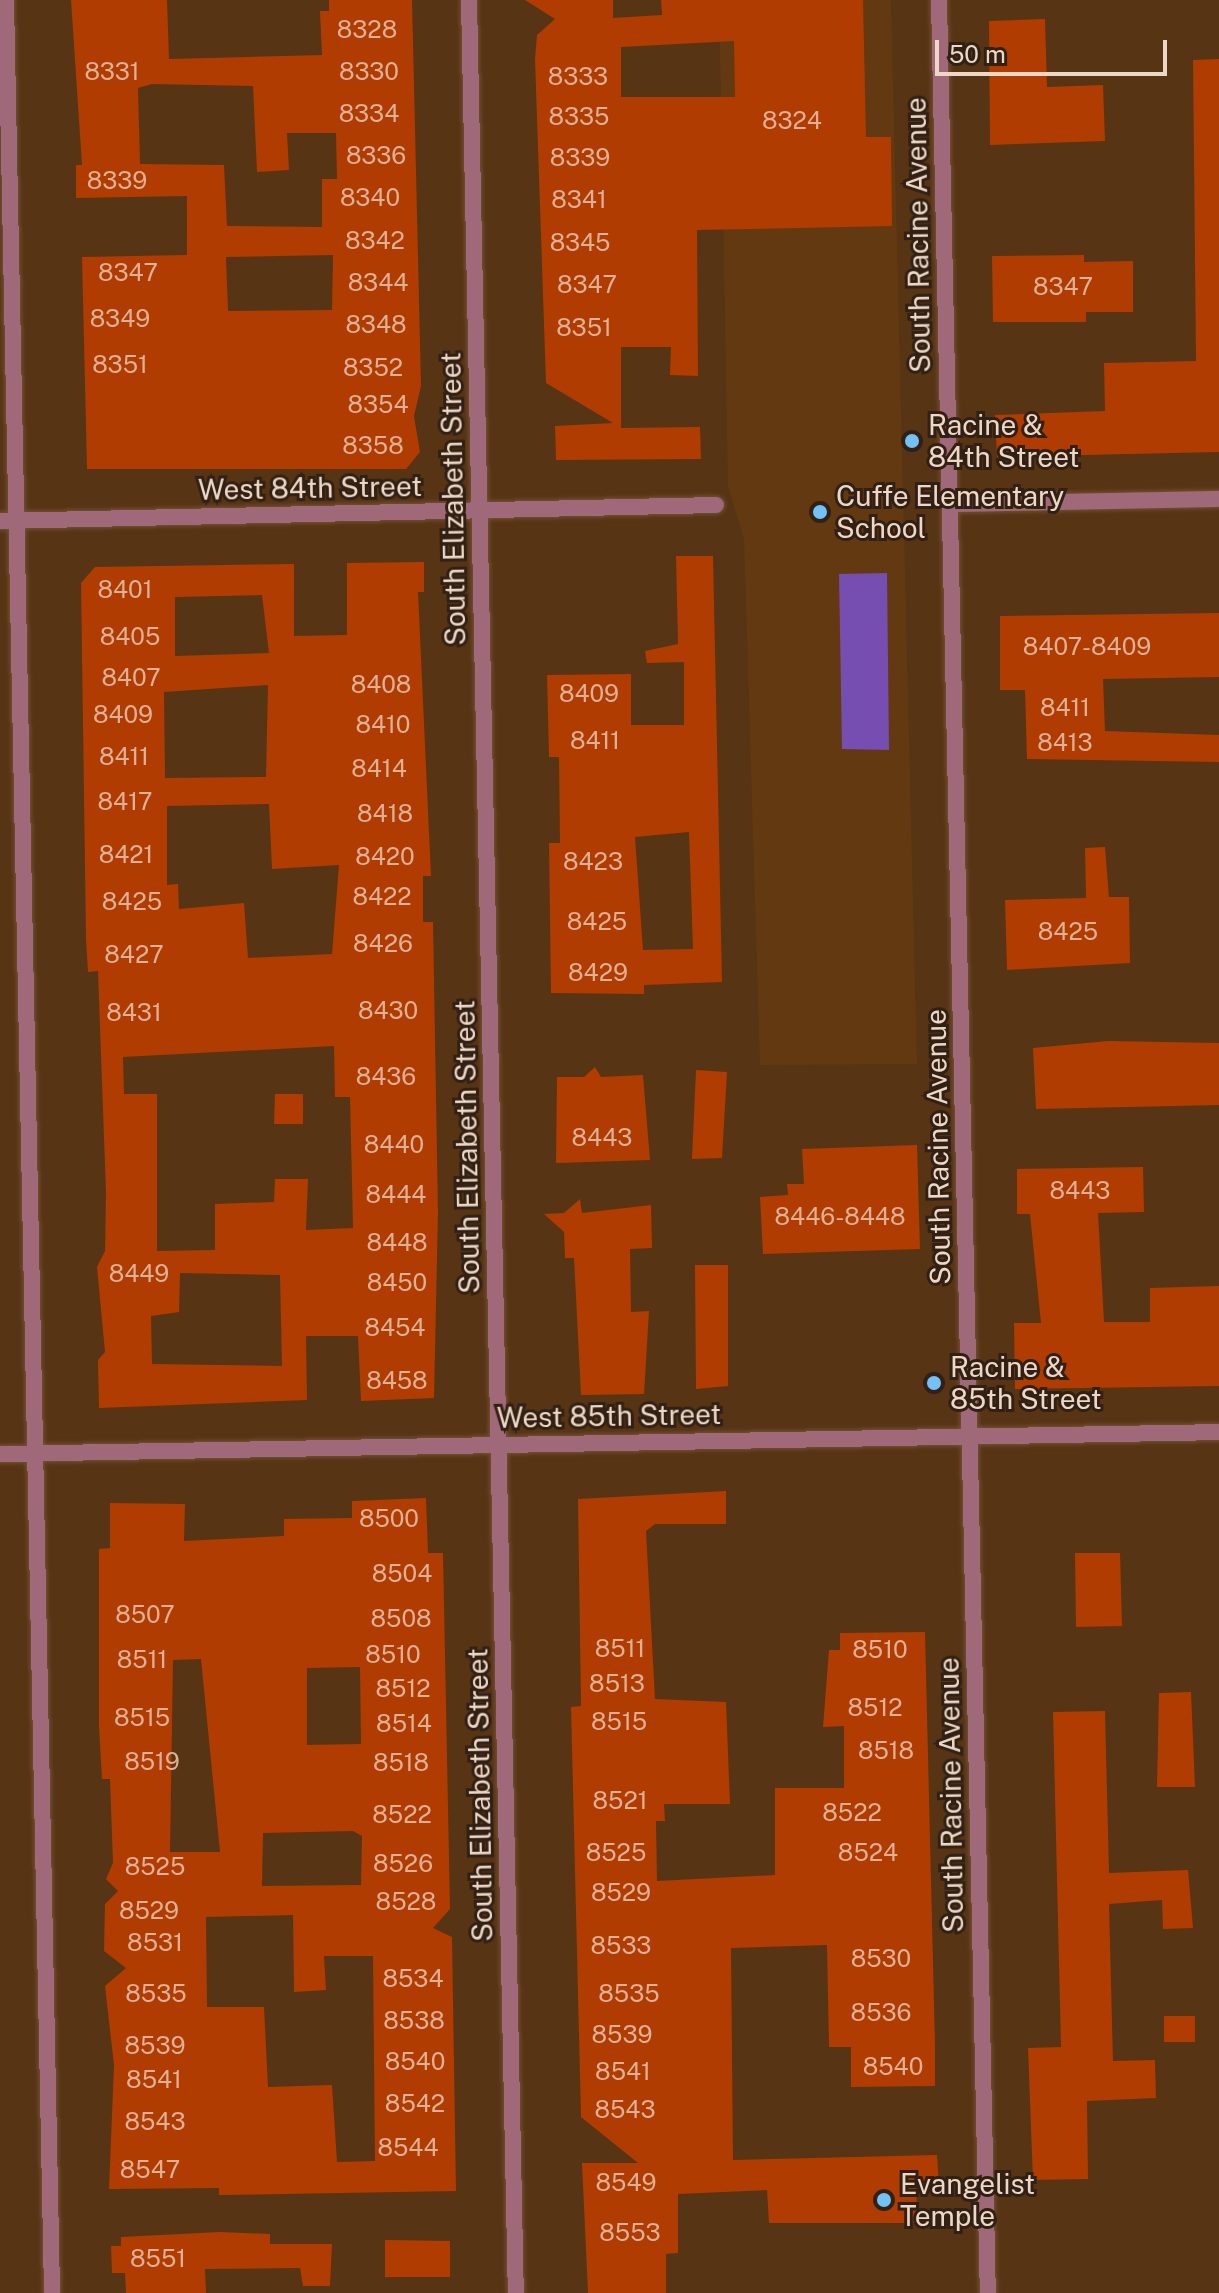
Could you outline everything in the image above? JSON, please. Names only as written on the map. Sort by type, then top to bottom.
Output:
[{"type":"street","points":[[6,0],[8,521],[35,1453],[52,2293]]},
{"type":"street","name":"South Elizabeth Street","points":[[469,0],[516,2293]]},
{"type":"street","name":"South Racine Avenue","points":[[939,0],[988,2293]]},
{"type":"street","points":[[950,504],[1219,499]]},
{"type":"street","name":"West 84th Street","points":[[8,521],[716,505]]},
{"type":"street","name":"West 85th Street","points":[[0,1454],[1219,1432]]},
{"type":"shaded area","name":"Cuffe Elementary School","points":[[719,0],[891,0],[917,1064],[760,1065],[744,539],[728,486]]},
{"type":"shaded area","points":[[887,573],[889,750],[842,749],[839,574]]},
{"type":"building","points":[[71,0],[167,0],[169,59],[322,55],[320,11],[329,11],[329,0],[412,0],[421,386],[414,416],[420,452],[406,469],[87,469],[82,257],[187,255],[187,196],[76,198],[76,165],[82,165]],"holes":[[[152,84],[253,86],[257,172],[289,170],[287,133],[336,133],[337,179],[322,179],[322,227],[227,226],[224,165],[140,164],[138,88]],[[333,255],[332,310],[228,311],[226,257]]]},
{"type":"building","points":[[525,0],[613,0],[613,18],[662,15],[661,0],[863,0],[866,137],[891,137],[892,226],[697,230],[698,376],[670,375],[671,347],[621,347],[621,428],[700,427],[701,459],[556,460],[555,426],[613,423],[546,383],[535,59],[537,35],[555,19]],"holes":[[[734,41],[735,97],[621,97],[621,47]]]},
{"type":"building","points":[[1045,19],[1047,87],[1103,85],[1105,141],[990,145],[989,21]]},
{"type":"building","points":[[1219,59],[1219,452],[997,457],[995,415],[1105,411],[1104,363],[1196,361],[1193,60]]},
{"type":"building","points":[[1084,255],[1084,262],[1133,261],[1133,312],[1086,312],[1086,322],[993,322],[992,256]]},
{"type":"building","points":[[676,556],[713,556],[722,982],[644,985],[644,994],[551,993],[549,843],[560,843],[559,757],[549,757],[547,675],[631,674],[631,725],[684,725],[684,662],[647,663],[645,651],[678,644]],"holes":[[[689,832],[693,949],[643,950],[635,837]]]},
{"type":"building","points":[[424,562],[424,592],[418,592],[431,876],[423,876],[423,922],[433,922],[438,1212],[434,1398],[361,1401],[358,1336],[306,1336],[307,1400],[99,1408],[98,1360],[105,1352],[97,1267],[105,1251],[106,1193],[98,971],[88,972],[86,939],[81,583],[95,567],[294,564],[294,636],[347,635],[347,563]],"holes":[[[262,595],[269,653],[175,656],[175,597]],[[268,685],[266,777],[165,778],[164,692]],[[269,804],[272,869],[339,865],[332,954],[248,958],[244,903],[179,909],[178,884],[167,885],[167,806]],[[334,1046],[335,1097],[350,1097],[353,1228],[306,1230],[308,1179],[275,1179],[274,1202],[215,1204],[215,1250],[157,1251],[157,1094],[124,1094],[123,1057]],[[180,1273],[280,1275],[282,1366],[152,1364],[151,1316],[179,1312]]]},
{"type":"building","points":[[1219,613],[1219,677],[1103,679],[1105,731],[1219,735],[1219,762],[1027,759],[1025,690],[1000,690],[1000,616]]},
{"type":"building","points":[[1105,847],[1109,897],[1129,897],[1130,963],[1007,970],[1005,900],[1086,898],[1085,848]]},
{"type":"building","points":[[1108,1041],[1219,1043],[1219,1105],[1036,1109],[1033,1048]]},
{"type":"building","points":[[595,1067],[601,1077],[643,1075],[650,1160],[556,1163],[557,1077],[584,1077]]},
{"type":"building","points":[[696,1070],[727,1072],[722,1158],[692,1159]]},
{"type":"building","points":[[275,1094],[303,1094],[303,1124],[274,1124]]},
{"type":"building","points":[[917,1145],[920,1249],[763,1254],[760,1197],[788,1195],[787,1184],[804,1184],[802,1149]]},
{"type":"building","points":[[1143,1167],[1144,1212],[1098,1213],[1104,1322],[1150,1322],[1150,1288],[1219,1286],[1219,1386],[1015,1389],[1014,1323],[1041,1323],[1030,1214],[1017,1214],[1017,1169]]},
{"type":"building","points":[[580,1199],[582,1213],[651,1205],[652,1248],[630,1249],[631,1312],[649,1311],[644,1394],[581,1395],[574,1258],[565,1258],[564,1232],[544,1214],[564,1213]]},
{"type":"building","points":[[695,1265],[728,1265],[728,1386],[696,1389]]},
{"type":"building","points":[[726,1491],[726,1524],[655,1524],[646,1531],[655,1699],[726,1702],[730,1804],[664,1804],[665,1821],[656,1821],[657,1881],[775,1875],[775,1788],[844,1788],[844,1726],[823,1727],[829,1650],[840,1650],[840,1633],[925,1632],[935,2045],[935,2086],[851,2087],[851,2047],[829,2047],[827,1945],[731,1948],[733,2160],[937,2155],[939,2185],[916,2186],[918,2223],[769,2223],[767,2190],[678,2194],[678,2253],[666,2254],[666,2293],[588,2293],[582,2163],[638,2163],[581,2117],[571,1707],[581,1706],[578,1499]]},
{"type":"building","points":[[426,1498],[428,1553],[443,1553],[450,1909],[433,1928],[452,1937],[456,2191],[219,2195],[219,2188],[109,2189],[114,2065],[105,1986],[126,1968],[104,1951],[105,1904],[118,1891],[106,1879],[113,1863],[110,1779],[102,1779],[99,1727],[99,1549],[110,1548],[110,1503],[185,1504],[184,1541],[284,1536],[284,1519],[352,1518],[352,1501]],"holes":[[[201,1659],[220,1852],[170,1852],[173,1660]],[[360,1667],[361,1744],[307,1745],[307,1668]],[[353,1831],[362,1836],[361,1885],[262,1886],[263,1833]],[[293,1915],[294,1992],[326,1990],[324,1956],[373,1956],[375,2161],[337,2162],[332,2085],[268,2087],[264,2007],[207,2007],[206,1917]]]},
{"type":"building","points":[[1075,1553],[1120,1553],[1122,1626],[1076,1627]]},
{"type":"building","points":[[1191,1692],[1195,1787],[1157,1787],[1159,1693]]},
{"type":"building","points":[[1105,1711],[1109,1873],[1188,1870],[1193,1928],[1163,1929],[1162,1900],[1109,1904],[1113,2061],[1155,2060],[1156,2098],[1087,2101],[1088,2179],[1033,2180],[1028,2048],[1061,2047],[1053,1712]]},
{"type":"building","points":[[1164,2016],[1195,2016],[1195,2042],[1164,2042]]},
{"type":"building","points":[[220,2232],[270,2234],[270,2244],[332,2244],[330,2286],[303,2286],[300,2268],[205,2269],[206,2293],[126,2293],[125,2273],[112,2273],[111,2246],[121,2246],[121,2237]]},
{"type":"building","points":[[385,2240],[450,2241],[450,2277],[385,2277]]},
{"type":"place","name":"Racine & 84th Street","points":[[912,441]]},
{"type":"place","name":"Cuffe Elementary School","points":[[820,512]]},
{"type":"place","name":"Racine & 85th Street","points":[[934,1383]]},
{"type":"place","name":"Evangelist Temple","points":[[884,2200]]}]
